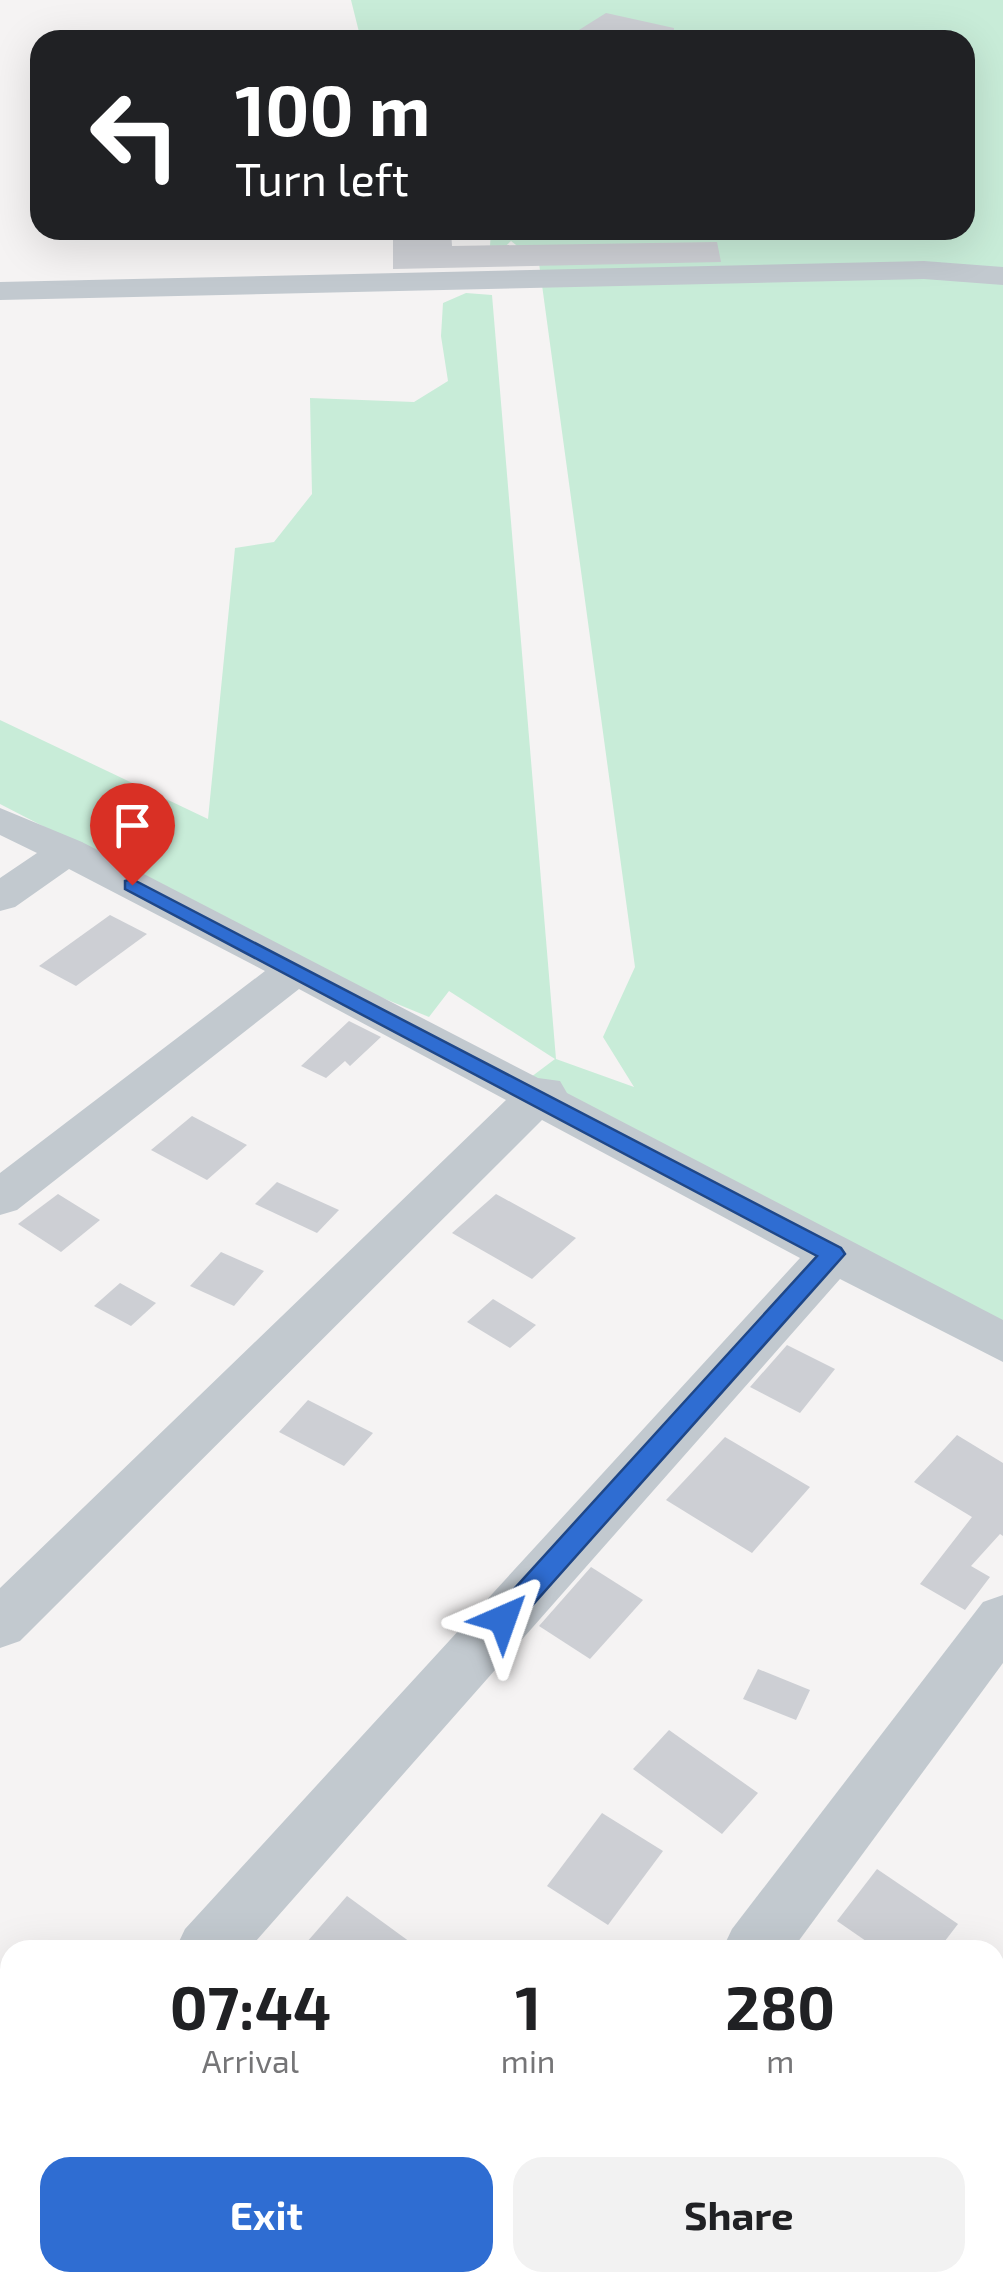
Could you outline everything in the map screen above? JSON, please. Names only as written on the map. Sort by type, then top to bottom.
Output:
[{"type":"street","points":[[0,291],[924,270],[1003,276]]},
{"type":"street","points":[[0,820],[540,1094],[1003,1342]]},
{"type":"street","points":[[0,898],[67,851]]},
{"type":"street","points":[[0,1198],[296,969]]},
{"type":"street","points":[[0,1624],[540,1094]]},
{"type":"street","points":[[216,1940],[833,1254]]},
{"type":"street","points":[[762,1940],[1003,1618]]},
{"type":"green space","points":[[351,0],[1003,0],[1003,1321],[531,1077],[555,1059],[449,991],[429,1017],[351,985],[0,804],[0,720],[208,819],[235,548],[274,542],[312,494],[310,398],[414,402],[448,381],[441,336],[443,303],[466,293],[492,295],[556,1059],[634,1087],[603,1037],[635,967],[539,263],[511,241],[489,262],[490,240],[975,240],[975,30],[358,30]]},
{"type":"building","points":[[606,13],[674,28],[674,30],[579,30]]},
{"type":"building","points":[[393,240],[452,240],[452,246],[717,242],[721,262],[393,269]]},
{"type":"building","points":[[110,915],[147,934],[76,986],[39,966]]},
{"type":"building","points":[[349,1021],[381,1037],[350,1066],[345,1061],[326,1078],[301,1066]]},
{"type":"building","points":[[192,1116],[247,1145],[207,1180],[151,1150]]},
{"type":"building","points":[[277,1182],[339,1210],[317,1233],[255,1204]]},
{"type":"building","points":[[58,1194],[100,1220],[61,1252],[18,1224]]},
{"type":"building","points":[[496,1194],[576,1238],[532,1279],[452,1233]]},
{"type":"building","points":[[221,1252],[264,1271],[234,1306],[190,1286]]},
{"type":"building","points":[[120,1283],[156,1303],[131,1326],[94,1306]]},
{"type":"building","points":[[493,1299],[536,1325],[510,1348],[467,1322]]},
{"type":"building","points":[[787,1345],[835,1369],[800,1413],[750,1387]]},
{"type":"building","points":[[308,1400],[373,1433],[344,1466],[279,1432]]},
{"type":"building","points":[[957,1435],[1003,1463],[1003,1536],[1000,1534],[971,1566],[990,1577],[965,1610],[920,1584],[972,1517],[914,1482]]},
{"type":"building","points":[[725,1437],[810,1487],[752,1553],[666,1500]]},
{"type":"building","points":[[591,1567],[643,1600],[590,1659],[539,1626]]},
{"type":"building","points":[[758,1669],[810,1690],[796,1720],[743,1699]]},
{"type":"building","points":[[669,1730],[758,1793],[722,1834],[633,1769]]},
{"type":"building","points":[[602,1813],[663,1851],[608,1925],[547,1886]]},
{"type":"building","points":[[877,1869],[958,1924],[946,1940],[865,1940],[837,1921]]},
{"type":"building","points":[[347,1896],[407,1940],[309,1940]]},
{"type":"route","points":[[132,885],[833,1254],[503,1619]]}]
